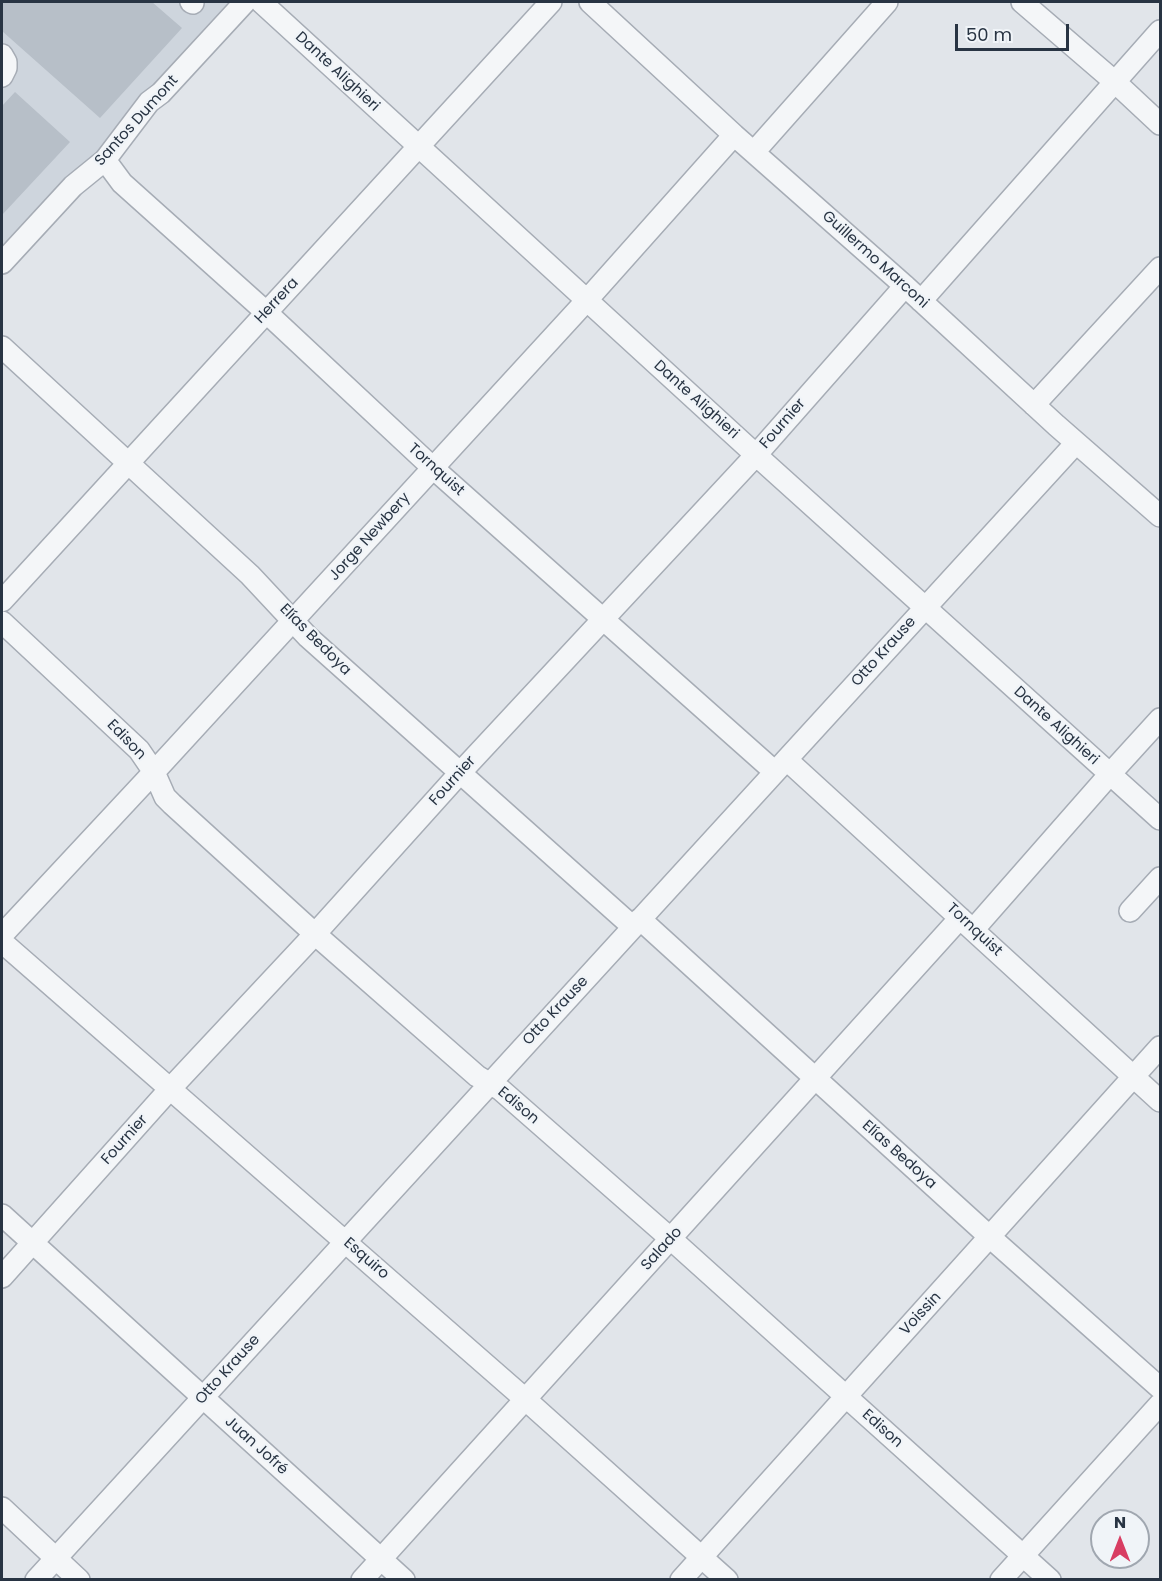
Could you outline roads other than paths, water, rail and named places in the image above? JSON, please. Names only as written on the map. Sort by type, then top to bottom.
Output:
[{"type":"street","name":"Santos Dumont","points":[[2,263],[73,186],[105,160],[123,139],[142,110],[161,93],[245,2]]},
{"type":"street","name":"Dante Alighieri","points":[[261,2],[756,455],[1161,819]]},
{"type":"street","name":"Herrera","points":[[2,601],[551,2]]},
{"type":"street","name":"Guillermo Marconi","points":[[590,2],[1076,443],[1161,516]]},
{"type":"street","points":[[754,152],[887,2]]},
{"type":"street","points":[[1022,2],[1161,124]]},
{"type":"street","points":[[921,300],[1161,32]]},
{"type":"street","points":[[2,55],[6,62],[2,76]]},
{"type":"street","name":"Jorge Newbery","points":[[4,930],[154,772],[587,300],[734,135]]},
{"type":"street","name":"Tornquist","points":[[105,160],[122,183],[267,313],[433,468],[604,620],[967,924],[1161,1101]]},
{"type":"street","points":[[1034,405],[1161,268]]},
{"type":"street","name":"Fournier","points":[[2,1277],[169,1090],[756,455],[905,286]]},
{"type":"street","name":"Elías Bedoya","points":[[2,347],[250,575],[308,637],[459,774],[816,1079],[1161,1388]]},
{"type":"street","name":"Otto Krause","points":[[36,1580],[1076,443]]},
{"type":"street","name":"Edison","points":[[2,622],[139,750],[154,772],[165,797],[172,804],[315,934],[477,1076],[501,1090],[670,1239],[1050,1580]]},
{"type":"street","name":"Salado","points":[[362,1580],[816,1079],[1161,719]]},
{"type":"street","points":[[1130,911],[1161,878]]},
{"type":"street","name":"Esquiro","points":[[4,930],[169,1090],[525,1399],[727,1580]]},
{"type":"street","name":"Voissin","points":[[681,1580],[1161,1047]]},
{"type":"street","name":"Juan Jofré","points":[[2,1215],[404,1580]]},
{"type":"street","points":[[1001,1580],[1161,1404]]},
{"type":"street","points":[[2,1509],[79,1580]]}]
